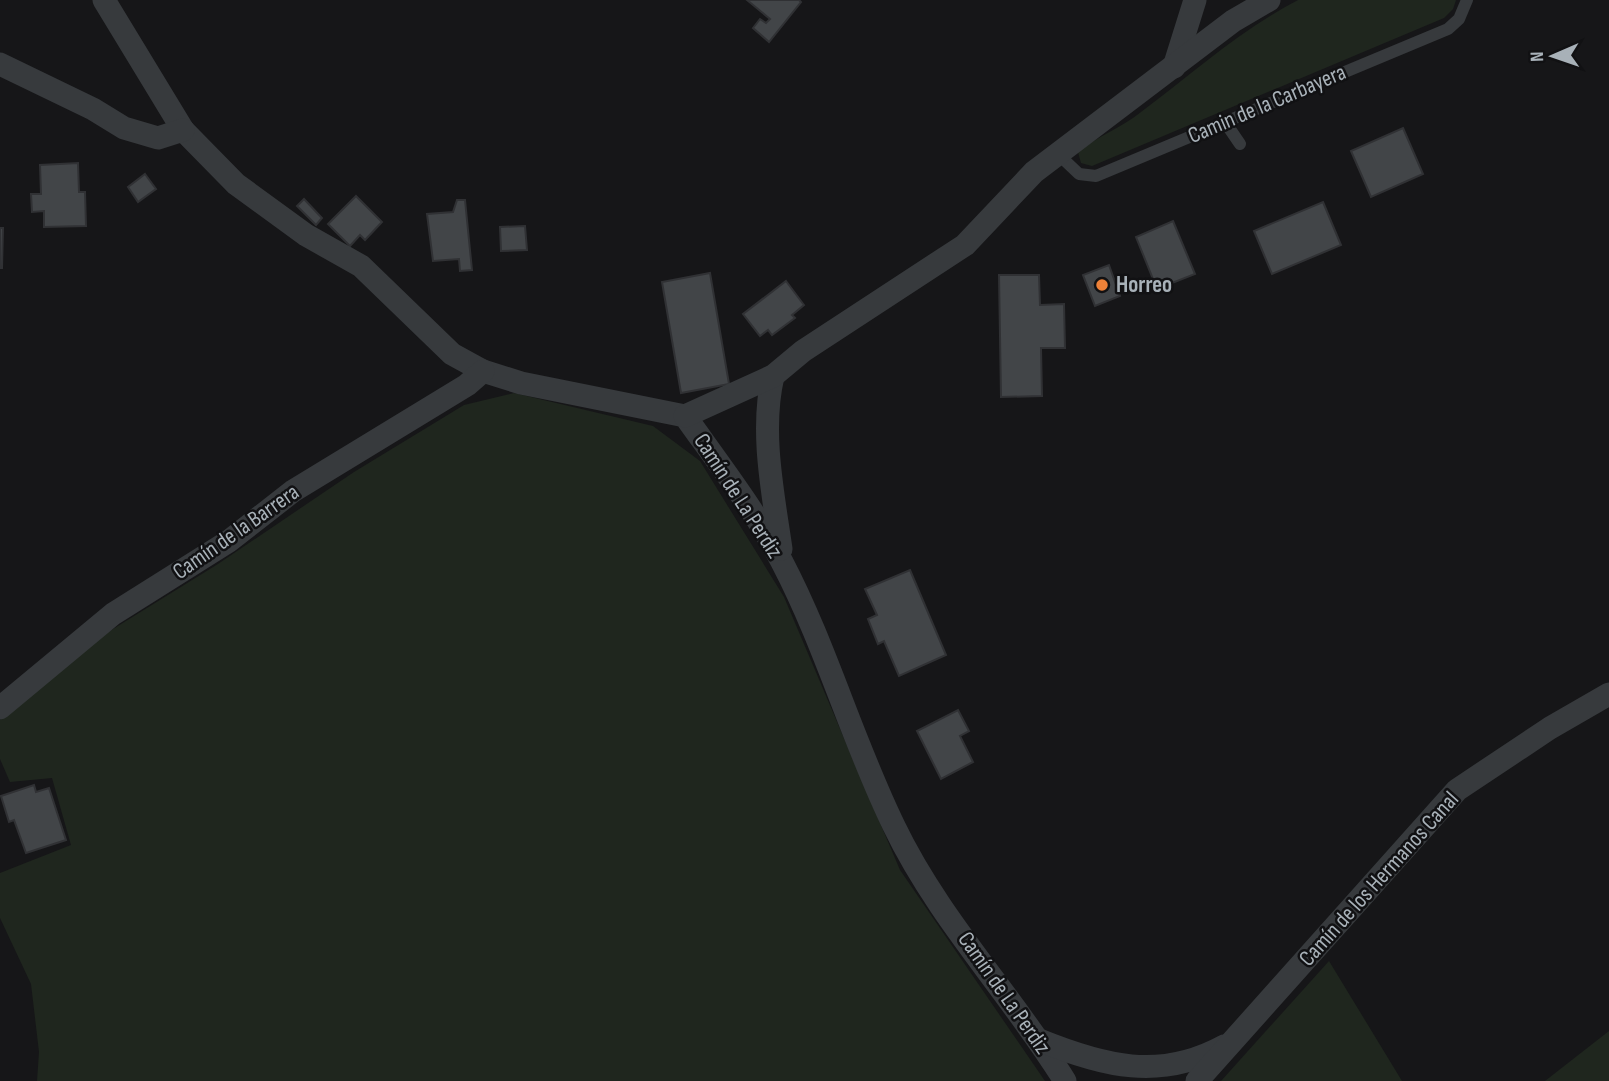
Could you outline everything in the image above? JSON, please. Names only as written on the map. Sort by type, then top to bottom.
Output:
[{"type":"street","name":"Camín de La Perdiz","points":[[104,0],[183,130],[236,184],[306,235],[362,266],[453,354],[482,371],[521,383],[685,416],[749,505],[783,563],[893,824],[915,867],[1039,1040],[1065,1081]]},
{"type":"street","points":[[1174,67],[1195,0]]},
{"type":"street","points":[[685,416],[774,376],[803,351],[965,245],[1034,172],[1233,21],[1269,0]]},
{"type":"street","points":[[0,64],[93,109],[124,128],[158,138],[183,130]]},
{"type":"street","name":"Camín de la Barrera","points":[[0,708],[113,614],[229,541],[293,491],[467,385],[482,371]]},
{"type":"street","points":[[774,376],[767,403],[773,490],[783,563]]},
{"type":"street","name":"Camín de los Hermanos Canal","points":[[1197,1081],[1457,790],[1550,728],[1609,694]]},
{"type":"street","name":"Camín de los Hermanos Canal","points":[[1039,1040],[1094,1062],[1138,1069],[1189,1061],[1211,1054],[1236,1039]]},
{"type":"lane","name":"Camin de la Carbayera","points":[[1058,155],[1079,174],[1096,176],[1448,29],[1459,19],[1467,0]]},
{"type":"lane","points":[[1226,122],[1240,144]]},
{"type":"shaded area","points":[[1298,0],[1456,0],[1453,9],[1444,18],[1092,166],[1081,163],[1078,152],[1133,118],[1256,25]]},
{"type":"shaded area","points":[[514,393],[653,426],[700,461],[784,597],[900,870],[1045,1081],[37,1081],[39,1052],[31,984],[0,918],[0,873],[71,845],[52,778],[10,782],[0,759],[0,720],[105,634],[218,564],[354,472],[464,405]]},
{"type":"shaded area","points":[[1329,961],[1402,1081],[1221,1081]]},
{"type":"shaded area","points":[[1609,1031],[1609,1081],[1545,1081]]},
{"type":"building","points":[[747,0],[801,2],[769,42],[753,28],[760,19],[766,23],[770,19]]},
{"type":"building","points":[[1403,128],[1423,174],[1371,197],[1351,151]]},
{"type":"building","points":[[78,163],[79,192],[85,192],[86,226],[44,227],[44,211],[32,212],[31,194],[41,194],[40,165]]},
{"type":"building","points":[[145,174],[156,189],[138,202],[128,187]]},
{"type":"building","points":[[356,196],[382,222],[365,240],[360,235],[350,246],[328,224]]},
{"type":"building","points":[[304,199],[322,218],[316,225],[297,206]]},
{"type":"building","points":[[457,200],[465,200],[472,270],[460,271],[459,259],[433,261],[427,214],[453,212]]},
{"type":"building","points":[[1323,202],[1341,245],[1272,274],[1254,231]]},
{"type":"building","points":[[1173,221],[1195,274],[1157,289],[1136,237]]},
{"type":"building","points":[[525,226],[527,250],[501,251],[500,227]]},
{"type":"building","points":[[0,228],[3,228],[2,268],[0,268]]},
{"type":"building","name":"Horreo","points":[[1109,265],[1120,296],[1095,306],[1083,275]]},
{"type":"building","points":[[710,273],[729,384],[681,393],[662,282]]},
{"type":"building","points":[[999,275],[1039,275],[1040,305],[1064,304],[1065,348],[1041,348],[1042,396],[1001,397]]},
{"type":"building","points":[[786,281],[804,305],[792,315],[795,318],[772,335],[768,330],[760,336],[743,314]]},
{"type":"building","points":[[910,570],[946,655],[899,676],[884,641],[878,644],[868,619],[877,615],[865,589]]},
{"type":"building","points":[[958,710],[969,731],[960,736],[973,762],[941,779],[917,731]]},
{"type":"building","points":[[34,785],[36,792],[49,788],[66,840],[26,853],[14,820],[9,822],[1,796]]},
{"type":"place","name":"Horreo","points":[[1102,285]]}]
